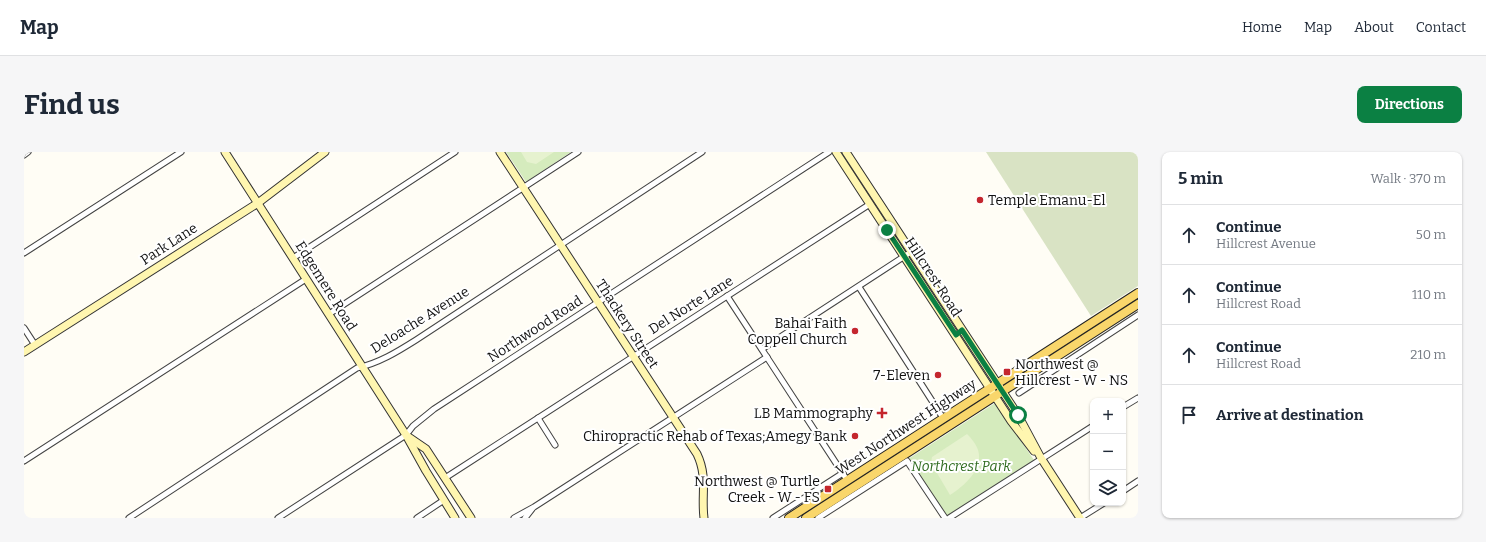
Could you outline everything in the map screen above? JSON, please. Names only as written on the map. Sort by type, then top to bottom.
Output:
[{"type":"main road","name":"West Northwest Highway","points":[[806,518],[1138,293]]},
{"type":"main road","name":"West Northwest Highway","points":[[789,518],[845,477],[943,418],[996,390],[1138,304]]},
{"type":"main road","points":[[845,477],[852,488]]},
{"type":"street","points":[[24,155],[28,152]]},
{"type":"street","points":[[24,253],[181,152]]},
{"type":"street","name":"Edgemere Road","points":[[225,152],[406,435],[416,455],[455,518]]},
{"type":"street","name":"Park Lane","points":[[24,352],[258,203],[325,152]]},
{"type":"street","points":[[293,258],[455,152]]},
{"type":"street","name":"Thackery Street","points":[[500,152],[697,454],[705,480],[704,518]]},
{"type":"street","points":[[329,314],[578,152]]},
{"type":"street","name":"Deloache Avenue","points":[[129,518],[357,368],[391,355],[702,152]]},
{"type":"street","name":"Northwood Road","points":[[278,518],[406,435],[413,426],[434,409],[829,152]]},
{"type":"street","name":"Hillcrest Road","points":[[836,152],[956,335],[996,390]]},
{"type":"street","name":"Hillcrest Road","points":[[846,152],[962,330],[996,390]]},
{"type":"street","points":[[871,205],[878,201]]},
{"type":"street","name":"Del Norte Lane","points":[[445,478],[632,356],[871,205]]},
{"type":"street","points":[[762,349],[911,252]]},
{"type":"street","points":[[24,462],[306,279]]},
{"type":"street","points":[[859,287],[943,418]]},
{"type":"street","points":[[928,293],[935,288]]},
{"type":"street","points":[[727,296],[845,477],[773,518]]},
{"type":"street","points":[[1019,393],[1138,316]]},
{"type":"street","points":[[24,328],[35,345]]},
{"type":"street","points":[[956,335],[962,330]]},
{"type":"street","points":[[514,518],[534,507],[767,356]]},
{"type":"street","points":[[996,390],[1011,421],[1041,458],[1080,518],[1099,506]]},
{"type":"street","points":[[1126,405],[1138,398]]},
{"type":"street","points":[[538,418],[555,445]]},
{"type":"street","points":[[949,518],[1090,428]]},
{"type":"street","name":"Edgemere Road","points":[[406,435],[426,449],[471,518]]},
{"type":"street","points":[[416,455],[426,449]]},
{"type":"street","points":[[818,518],[907,461],[945,518]]},
{"type":"street","points":[[1126,489],[1138,481]]},
{"type":"street","points":[[417,518],[444,500]]},
{"type":"street","points":[[525,518],[534,507]]},
{"type":"green space","points":[[506,152],[571,152],[526,182]]},
{"type":"green space","points":[[521,152],[554,152],[536,164],[527,162]]},
{"type":"green space","points":[[986,152],[1138,152],[1138,286],[1091,316]]},
{"type":"green space","name":"Northcrest Park","points":[[995,403],[1034,460],[946,517],[908,459]]},
{"type":"green space","points":[[967,434],[978,450],[978,464],[967,482],[950,495],[931,463],[932,457]]},
{"type":"place","name":"Temple Emanu-El","points":[[980,200]]},
{"type":"place","name":"Bahai Faith Coppell Church","points":[[855,331]]},
{"type":"place","name":"Northwest @ Hillcrest - W - NS","points":[[1007,372]]},
{"type":"place","name":"7-Eleven","points":[[938,375]]},
{"type":"place","name":"LB Mammography","points":[[882,413]]},
{"type":"place","name":"Chiropractic Rehab of Texas;Amegy Bank","points":[[855,436]]},
{"type":"place","name":"Northwest @ Turtle Creek - W - FS","points":[[828,489]]},
{"type":"route","points":[[887,230],[956,335],[962,330],[1018,415]]}]
